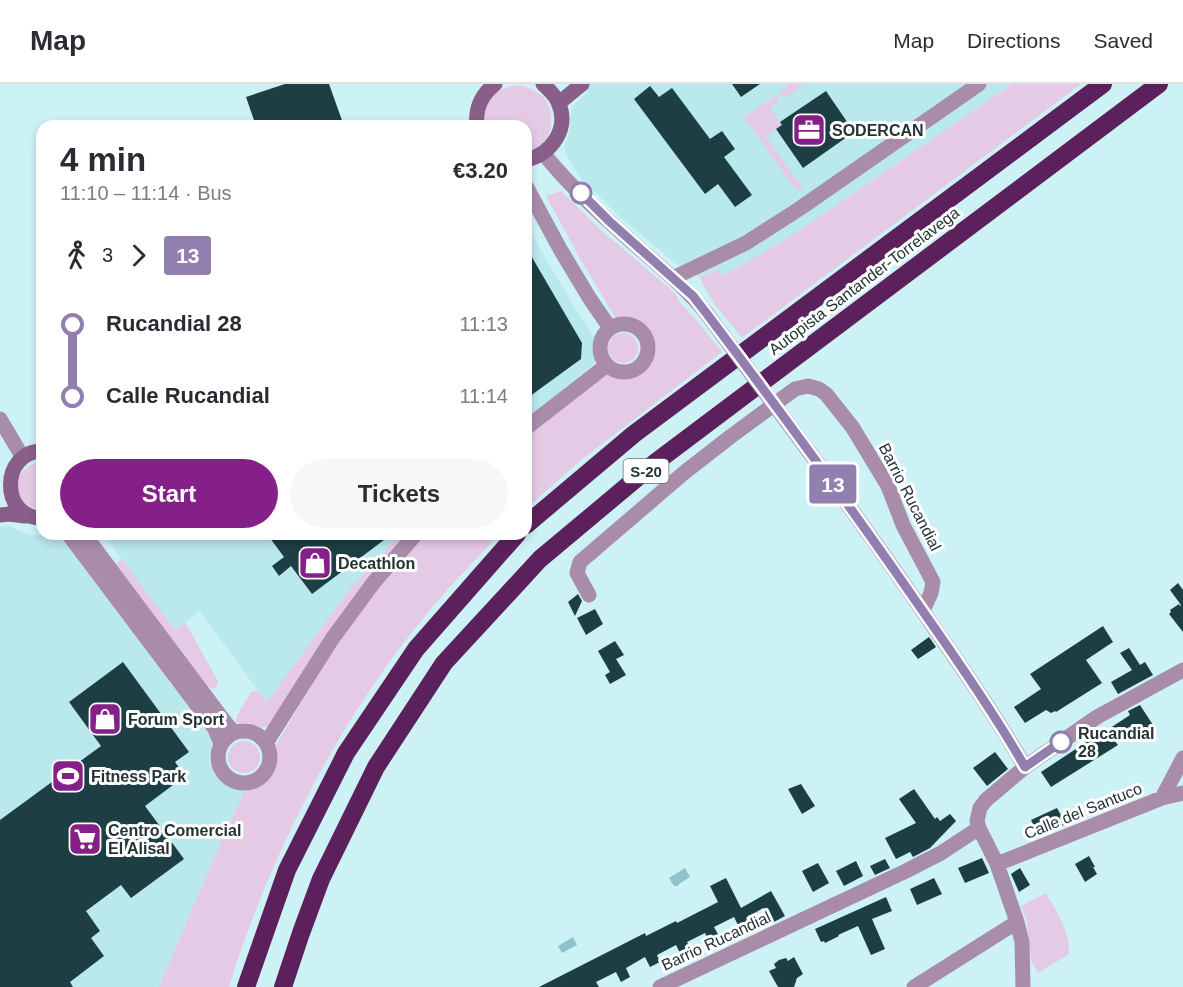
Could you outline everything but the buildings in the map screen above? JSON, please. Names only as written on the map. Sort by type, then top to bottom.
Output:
[{"type":"highway","name":"Autopista Santander-Torrelavega","points":[[532,520],[634,434],[1103,84]]},
{"type":"highway","name":"Autopista Santander-Torrelavega","points":[[284,986],[321,879],[376,767],[444,663],[540,560],[666,455],[1159,84]]},
{"type":"highway","points":[[246,987],[287,870],[346,753],[416,649],[512,540]]},
{"type":"main road","points":[[532,159],[552,145],[561,122],[559,104],[543,84]]},
{"type":"main road","points":[[559,104],[582,84]]},
{"type":"main road","points":[[476,120],[478,107],[490,86]]},
{"type":"main road","points":[[36,452],[22,456],[11,467],[3,489],[16,508],[22,513],[36,518]]},
{"type":"main road","points":[[0,515],[36,518]]},
{"type":"street","points":[[674,278],[746,243],[979,84]]},
{"type":"street","points":[[543,153],[609,221],[693,296],[876,542],[1008,738],[1025,767]]},
{"type":"street","points":[[532,197],[590,300],[610,328]]},
{"type":"street","points":[[628,324],[640,330],[647,340],[648,353],[642,364],[631,371],[618,371],[607,365],[600,350],[604,334],[610,328],[628,324]]},
{"type":"street","points":[[532,423],[607,365]]},
{"type":"street","name":"Barrio Rucandial","points":[[589,595],[577,573],[580,562],[685,472],[761,413],[795,389],[808,386],[826,394],[847,420],[888,486],[903,525],[933,582],[932,593],[922,610]]},
{"type":"street","points":[[0,419],[22,456]]},
{"type":"street","points":[[73,540],[215,729],[221,744]]},
{"type":"street","points":[[88,540],[234,733]]},
{"type":"street","points":[[266,743],[332,639],[374,582],[411,540]]},
{"type":"street","points":[[1023,987],[1022,942],[997,864],[979,828],[977,821],[980,808],[986,800],[1025,767],[1097,717],[1183,670]]},
{"type":"street","points":[[246,731],[254,733],[266,743],[270,756],[267,770],[257,780],[243,783],[230,779],[221,770],[218,757],[221,744],[226,737],[234,733],[246,731]]},
{"type":"street","points":[[1162,798],[1183,758]]},
{"type":"street","name":"Calle del Santuco","points":[[997,864],[1162,798],[1183,793]]},
{"type":"street","name":"Barrio Rucandial","points":[[660,987],[906,871],[941,853],[979,828]]},
{"type":"street","points":[[914,987],[1017,922]]},
{"type":"shaded area","points":[[583,84],[1012,84],[760,256],[723,276],[718,269],[700,277],[675,263],[620,217],[580,177],[569,160],[564,149],[569,134],[573,106],[588,93]]},
{"type":"shaded area","points":[[791,84],[804,84],[784,98],[779,92]]},
{"type":"shaded area","points":[[1012,84],[1081,84],[742,338],[713,301],[700,277],[719,269],[723,276],[799,231]]},
{"type":"shaded area","points":[[518,85],[532,89],[541,95],[550,108],[551,127],[547,138],[532,150],[532,120],[484,120],[485,110],[491,98],[502,89]]},
{"type":"shaded area","points":[[777,95],[780,100],[770,108],[782,125],[766,136],[803,189],[799,191],[796,187],[794,188],[744,117]]},
{"type":"shaded area","points":[[561,191],[602,231],[678,297],[677,299],[722,352],[581,460],[532,504],[532,432],[606,371],[623,376],[633,375],[642,370],[648,364],[652,347],[651,338],[639,323],[616,319],[546,196]]},
{"type":"shaded area","points":[[532,235],[596,340],[598,359],[532,415]]},
{"type":"shaded area","points":[[623,333],[634,337],[638,348],[634,359],[623,363],[612,359],[608,348],[612,337]]},
{"type":"shaded area","points":[[36,464],[36,508],[24,502],[19,495],[18,487],[19,478],[31,465]]},
{"type":"shaded area","points":[[0,527],[12,527],[36,535],[36,540],[61,540],[64,542],[212,738],[209,761],[214,775],[230,786],[245,789],[159,987],[0,987]]},
{"type":"shaded area","points":[[108,540],[395,540],[350,589],[267,703],[200,611],[175,630]]},
{"type":"shaded area","points":[[395,540],[403,540],[268,726],[261,728],[249,723],[236,723],[239,711],[251,692],[258,691],[267,702],[350,589]]},
{"type":"shaded area","points":[[419,540],[494,540],[429,611],[397,652],[366,696],[338,742],[287,838],[245,938],[229,987],[159,987],[245,789],[268,778],[277,763],[276,745],[331,652],[393,568]]},
{"type":"shaded area","points":[[122,559],[175,630],[185,622],[218,681],[213,689],[207,686],[116,564]]},
{"type":"shaded area","points":[[244,741],[256,745],[260,757],[256,769],[244,773],[232,769],[228,757],[232,745]]},
{"type":"shaded area","points":[[685,868],[690,877],[678,886],[674,886],[669,878]]},
{"type":"shaded area","points":[[1046,893],[1065,930],[1069,954],[1038,973],[1031,961],[1027,922],[1021,906]]},
{"type":"shaded area","points":[[573,937],[577,945],[562,953],[558,946]]},
{"type":"bus line","name":"13","points":[[581,193],[693,296],[707,314],[876,542],[1014,747],[1025,767],[1061,742]]},
{"type":"place","name":"SODERCAN","points":[[809,130]]},
{"type":"place","name":"Decathlon","points":[[315,563]]},
{"type":"place","name":"Forum Sport","points":[[105,719]]},
{"type":"place","name":"Rucandial 28","points":[[1061,742]]},
{"type":"place","name":"Fitness Park","points":[[68,776]]},
{"type":"place","name":"Centro Comercial El Alisal","points":[[85,839]]}]
